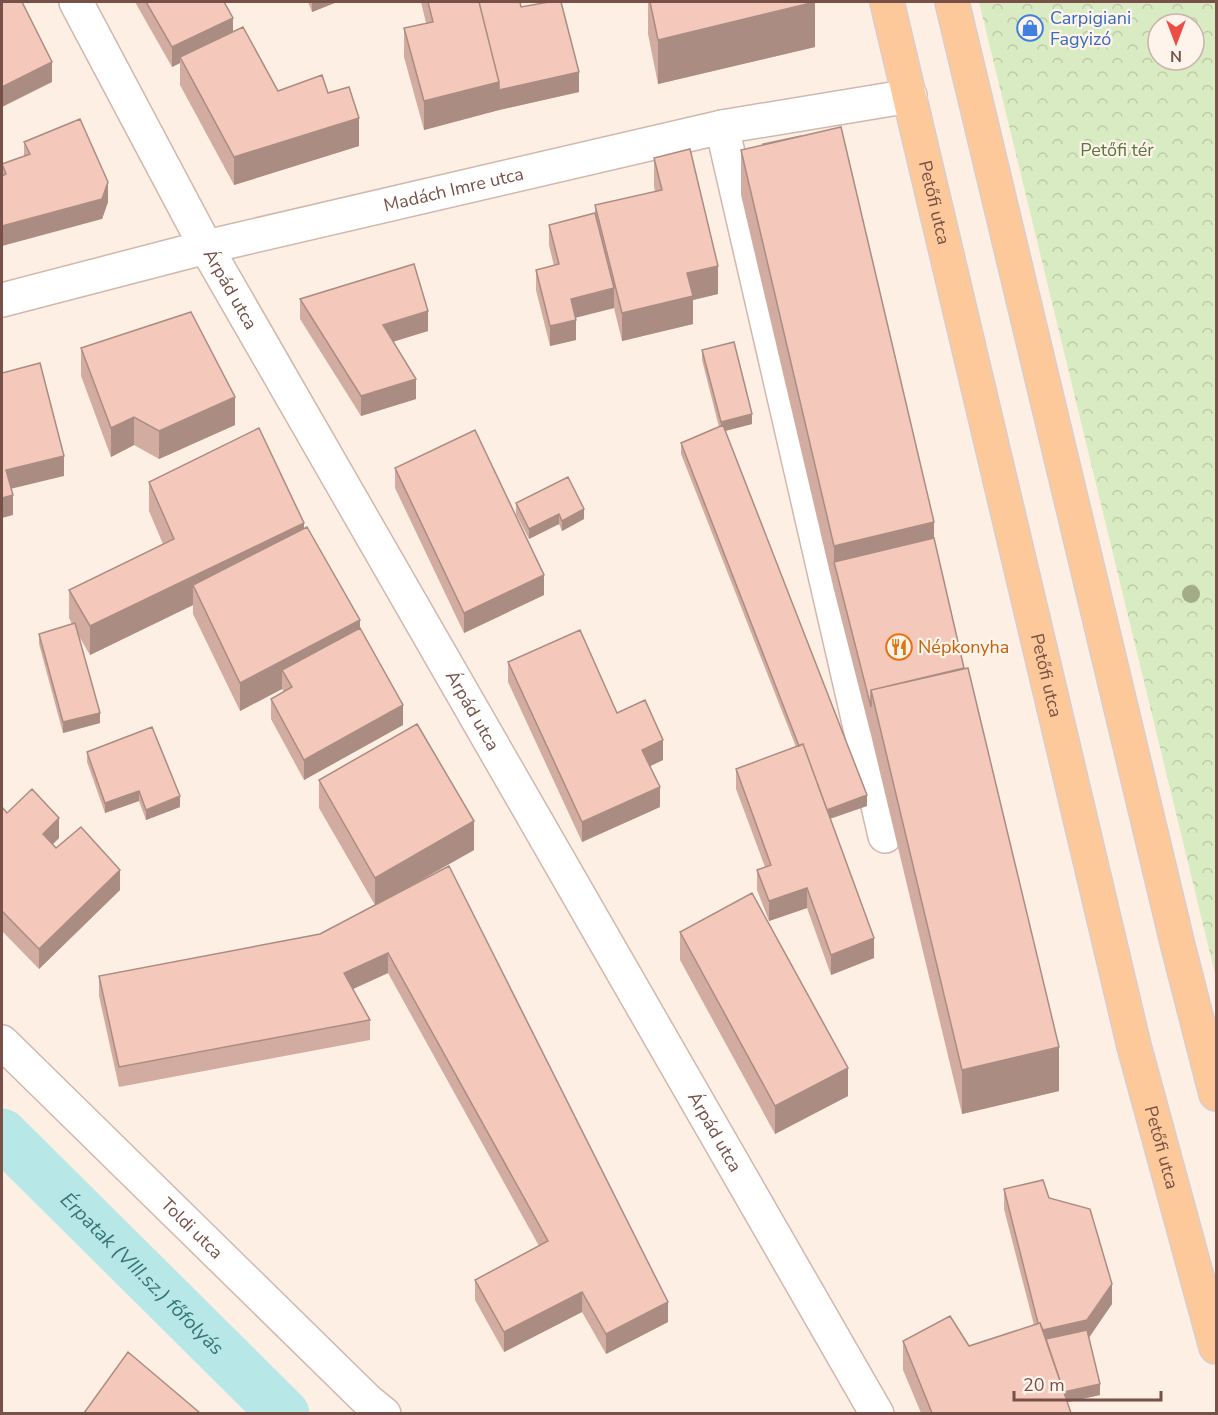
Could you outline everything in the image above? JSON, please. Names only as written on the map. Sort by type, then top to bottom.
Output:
[{"type":"main road","name":"Petőfi utca","points":[[887,2],[1134,1046],[1216,1347]]},
{"type":"main road","points":[[952,2],[1175,934],[1216,1094]]},
{"type":"street","name":"Árpád utca","points":[[76,2],[206,247],[870,1412]]},
{"type":"street","name":"Madách Imre utca","points":[[2,300],[206,247],[722,127],[910,96]]},
{"type":"street","points":[[722,127],[885,836]]},
{"type":"street","name":"Toldi utca","points":[[2,1042],[368,1401],[384,1413]]},
{"type":"green space","name":"Petőfi tér","points":[[979,2],[1216,2],[1216,978]]},
{"type":"building","points":[[2,2],[22,2],[52,62],[2,87]]},
{"type":"building","points":[[146,2],[224,2],[233,18],[172,47]]},
{"type":"building","points":[[428,2],[479,2],[499,82],[424,101],[404,28],[433,22]]},
{"type":"building","points":[[479,2],[520,2],[521,7],[561,2],[579,72],[499,90]]},
{"type":"building","points":[[650,2],[815,2],[658,40]]},
{"type":"building","points":[[243,27],[278,91],[322,75],[328,93],[349,87],[359,118],[234,157],[180,57]]},
{"type":"building","points":[[80,119],[108,182],[102,199],[2,226],[2,176],[6,174],[2,164],[30,154],[24,142]]},
{"type":"building","points":[[841,127],[934,522],[834,546],[741,150]]},
{"type":"building","points":[[690,149],[718,266],[687,273],[693,296],[622,313],[595,205],[662,190],[654,158]]},
{"type":"building","points":[[595,213],[614,288],[571,299],[576,320],[550,326],[536,270],[559,264],[549,225]]},
{"type":"building","points":[[414,264],[428,311],[383,325],[416,379],[361,396],[300,299]]},
{"type":"building","points":[[191,312],[235,397],[159,431],[134,417],[111,428],[81,348]]},
{"type":"building","points":[[734,342],[752,414],[721,422],[702,350]]},
{"type":"building","points":[[40,363],[64,456],[6,470],[13,495],[2,498],[2,373]]},
{"type":"building","points":[[723,425],[867,795],[827,810],[803,744],[799,746],[681,443]]},
{"type":"building","points":[[259,428],[304,523],[90,626],[69,590],[174,539],[149,482]]},
{"type":"building","points":[[475,430],[544,575],[464,613],[395,468]]},
{"type":"building","points":[[568,477],[584,509],[562,521],[559,514],[529,529],[516,503]]},
{"type":"building","points":[[307,527],[360,620],[240,683],[193,585]]},
{"type":"building","points":[[934,538],[964,668],[871,690],[871,707],[834,562]]},
{"type":"building","points":[[75,623],[100,713],[63,722],[39,634]]},
{"type":"building","points":[[360,628],[403,705],[304,760],[271,699],[292,687],[282,670]]},
{"type":"building","points":[[580,630],[617,713],[645,700],[663,740],[642,750],[660,787],[582,822],[508,662]]},
{"type":"building","points":[[968,668],[1059,1047],[962,1070],[871,690]]},
{"type":"building","points":[[417,724],[474,821],[375,878],[319,780]]},
{"type":"building","points":[[152,727],[180,796],[146,810],[139,791],[105,803],[87,752]]},
{"type":"building","points":[[803,744],[874,938],[831,955],[807,888],[769,901],[757,870],[771,865],[736,769]]},
{"type":"building","points":[[32,789],[59,818],[43,834],[56,848],[81,827],[120,870],[39,949],[2,911],[2,807],[7,813]]},
{"type":"building","points":[[449,866],[668,1302],[606,1334],[582,1292],[504,1332],[475,1280],[548,1241],[388,953],[344,973],[370,1020],[119,1067],[99,976],[320,934]]},
{"type":"building","points":[[752,893],[848,1068],[775,1106],[680,932]]},
{"type":"building","points":[[1043,1180],[1049,1198],[1090,1209],[1112,1284],[1087,1320],[1043,1330],[1038,1323],[1004,1189]]},
{"type":"building","points":[[950,1316],[969,1346],[1040,1323],[1071,1413],[932,1413],[903,1341]]},
{"type":"building","points":[[1087,1330],[1100,1384],[1064,1392],[1046,1339]]},
{"type":"building","points":[[128,1352],[200,1413],[84,1413]]},
{"type":"waterway","name":"Érpatak (VIII.sz.) főfolyás","points":[[2,1134],[284,1414]]},
{"type":"place","name":"Carpigiani Fagyizó","points":[[1030,28]]},
{"type":"place","name":"Népkonyha","points":[[899,647]]}]
